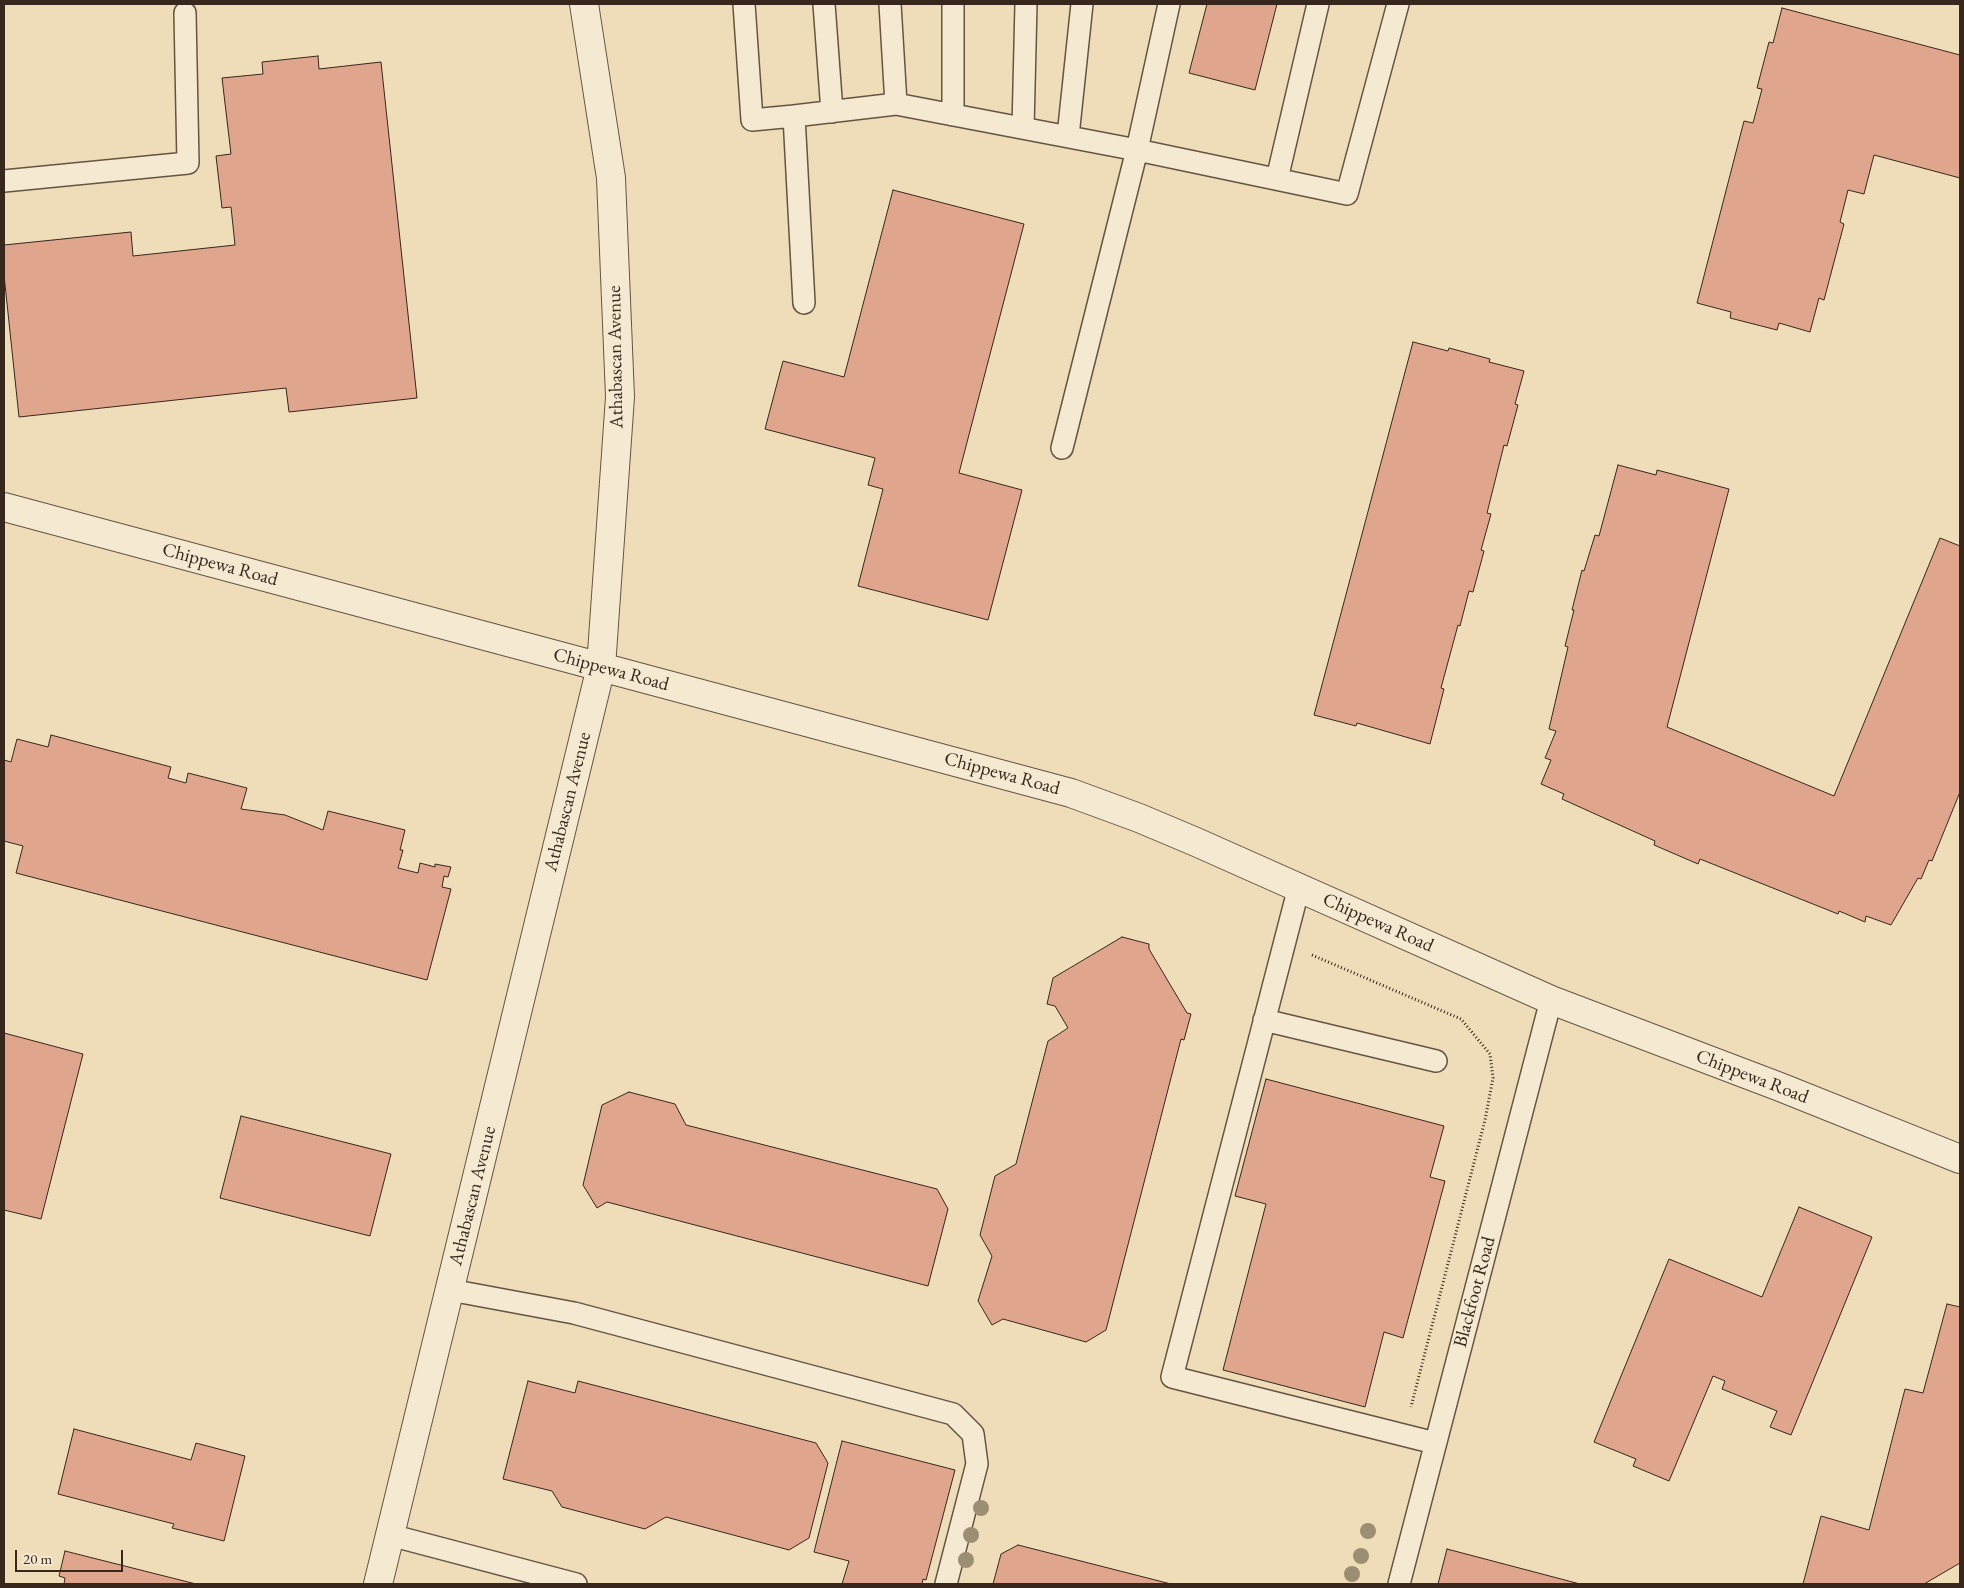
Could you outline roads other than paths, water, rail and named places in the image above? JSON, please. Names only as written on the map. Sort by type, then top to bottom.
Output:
[{"type":"street","name":"Athabascan Avenue","points":[[378,1584],[601,667],[620,397],[611,178],[584,4]]},
{"type":"street","name":"Chippewa Road","points":[[4,507],[1071,793],[1139,818],[1299,887],[1430,948],[1551,1000],[1780,1087],[1960,1159]]},
{"type":"lane","points":[[744,4],[752,120],[896,104],[1068,136],[1347,194],[1398,4]]},
{"type":"lane","points":[[824,4],[832,112]]},
{"type":"lane","points":[[890,4],[896,104]]},
{"type":"lane","points":[[953,4],[953,115]]},
{"type":"lane","points":[[1023,128],[1026,4]]},
{"type":"lane","points":[[1068,136],[1082,4]]},
{"type":"lane","points":[[1062,448],[1137,150],[1169,4]]},
{"type":"lane","points":[[1277,179],[1318,4]]},
{"type":"lane","points":[[4,180],[188,163],[186,13]]},
{"type":"lane","points":[[794,116],[804,303]]},
{"type":"lane","points":[[1299,887],[1172,1377],[1436,1443]]},
{"type":"lane","name":"Blackfoot Road","points":[[1399,1584],[1551,1000]]},
{"type":"lane","points":[[1264,1020],[1436,1062]]},
{"type":"lane","points":[[450,1290],[574,1313],[953,1414],[973,1434],[977,1464],[946,1584]]},
{"type":"lane","points":[[390,1535],[533,1579],[576,1584]]}]
